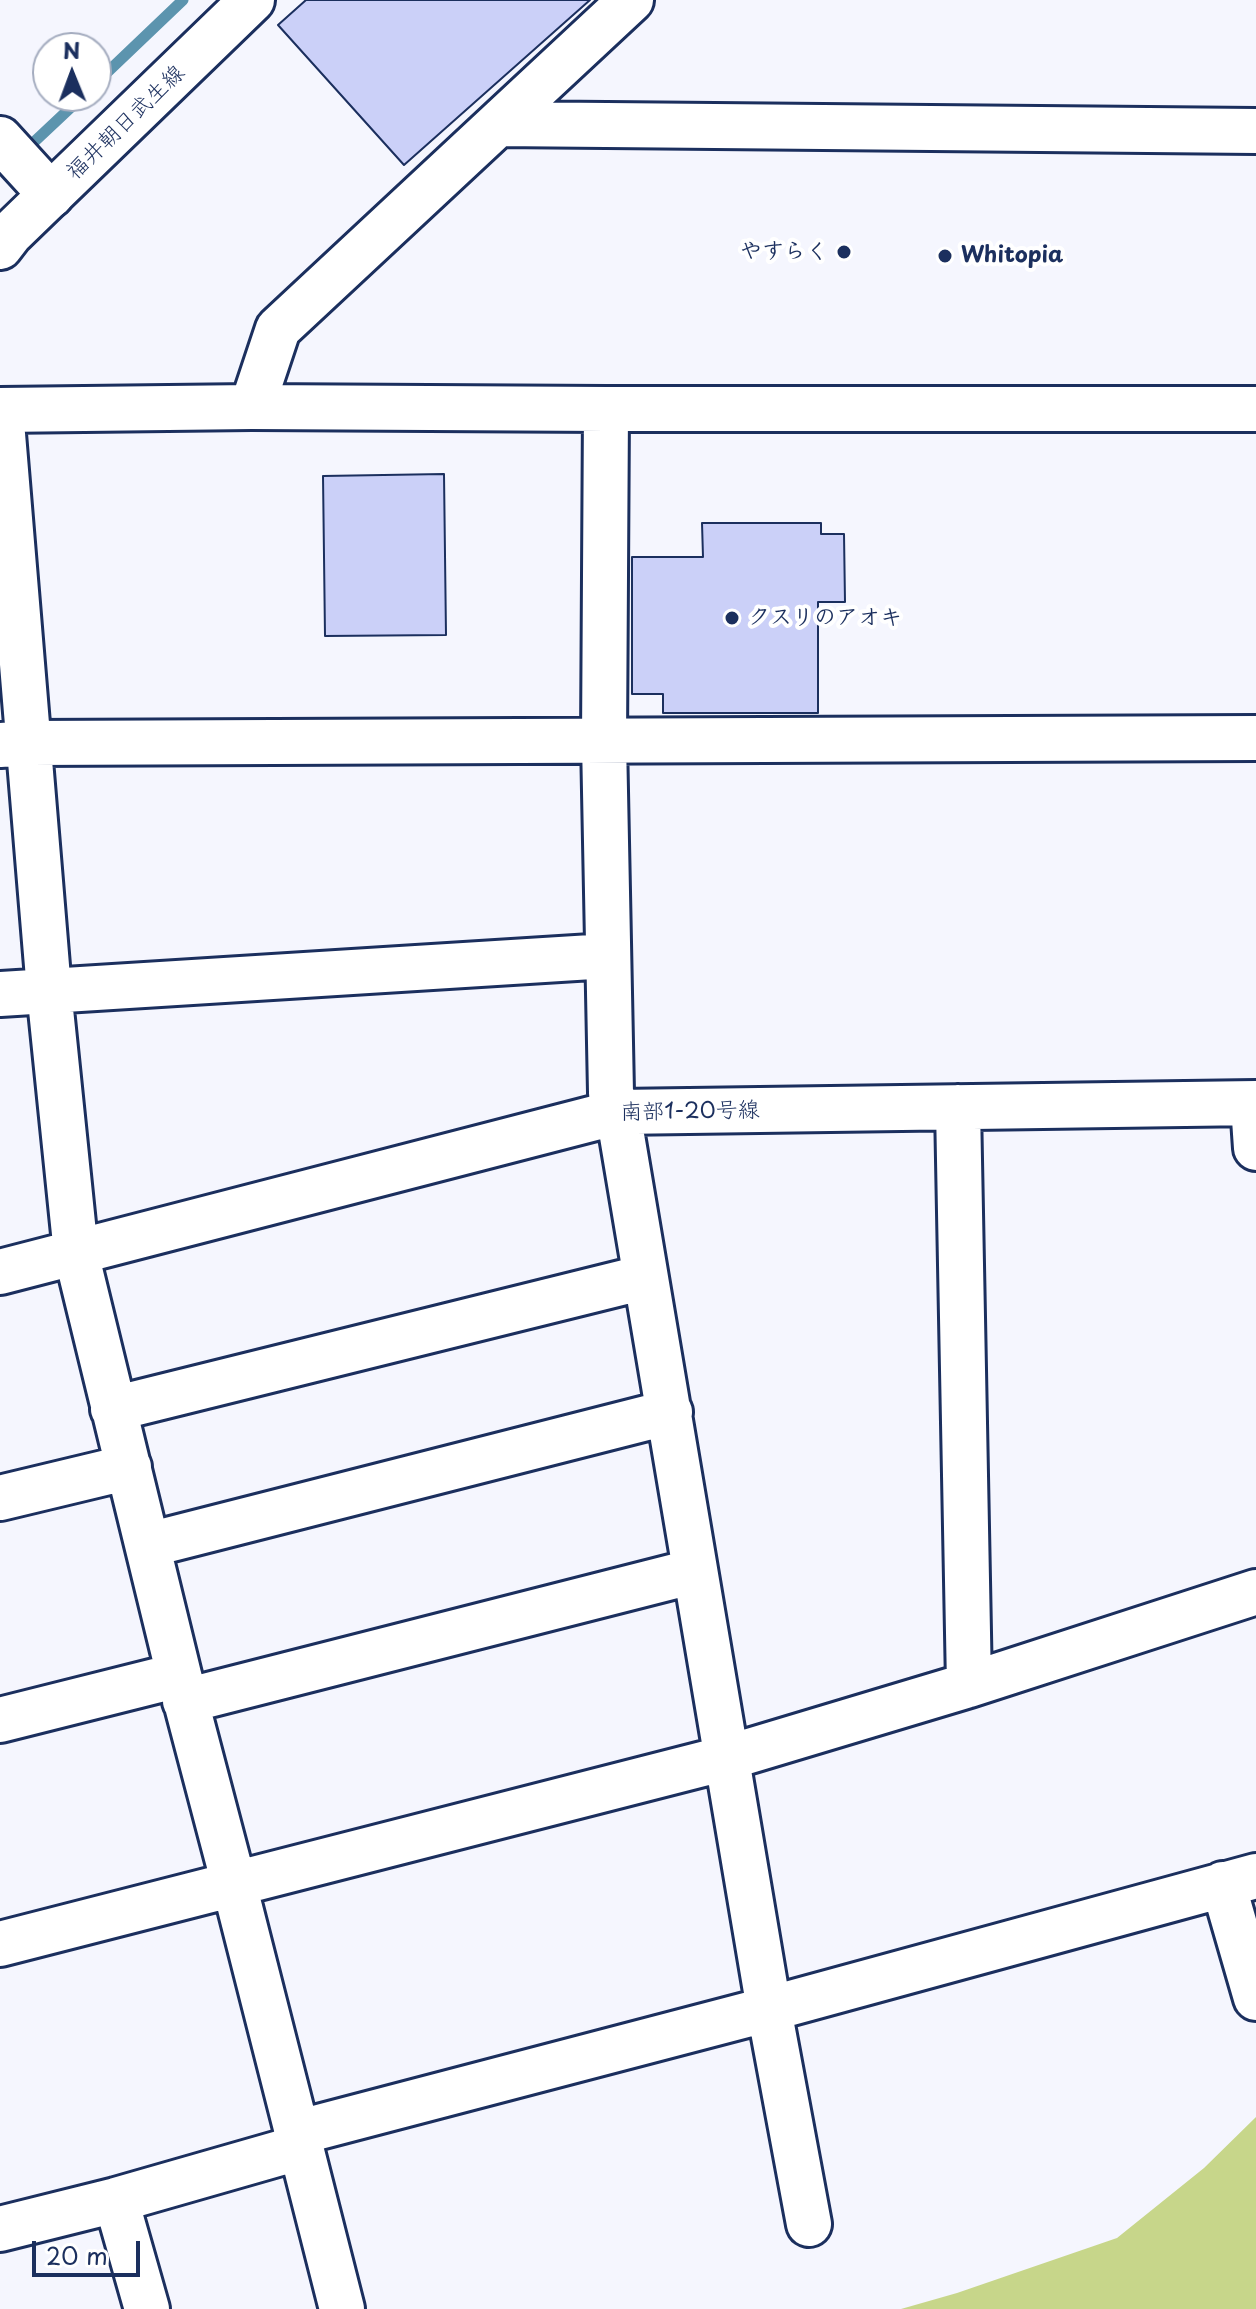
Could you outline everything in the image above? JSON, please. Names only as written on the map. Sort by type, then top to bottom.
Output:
[{"type":"street","name":"福井朝日武生線","points":[[0,247],[252,0]]},
{"type":"street","points":[[252,407],[278,329],[631,0]]},
{"type":"street","points":[[498,124],[1256,131]]},
{"type":"street","points":[[0,139],[51,195]]},
{"type":"street","points":[[342,2309],[182,1688],[76,1253],[49,990],[14,744],[0,410],[252,407],[1256,409]]},
{"type":"street","points":[[606,409],[604,741],[611,1093],[618,1112],[769,2009],[809,2224]]},
{"type":"street","points":[[14,744],[1256,738]]},
{"type":"street","points":[[0,994],[608,956]]},
{"type":"street","points":[[1254,1104],[1256,1148]]},
{"type":"street","name":"南部1-20号線","points":[[0,1272],[618,1112],[1254,1104]]},
{"type":"street","points":[[958,1107],[969,1685]]},
{"type":"street","points":[[113,1409],[645,1277]]},
{"type":"street","points":[[148,1545],[670,1412]]},
{"type":"street","points":[[0,1498],[129,1467]]},
{"type":"street","points":[[0,1720],[182,1688],[695,1571]]},
{"type":"street","points":[[0,1944],[726,1758],[969,1685],[1256,1592]]},
{"type":"street","points":[[0,2229],[116,2200],[299,2140],[1240,1880],[1256,1998]]},
{"type":"street","points":[[116,2200],[147,2309]]},
{"type":"green space","points":[[1256,2117],[1256,2309],[901,2309],[1117,2238],[1204,2168]]},
{"type":"building","points":[[306,0],[590,0],[404,165],[278,25]]},
{"type":"building","points":[[444,474],[446,635],[325,636],[323,476]]},
{"type":"building","points":[[702,523],[821,523],[821,534],[844,534],[845,602],[818,602],[818,713],[663,713],[663,694],[632,694],[632,557],[703,557]]},
{"type":"waterway","points":[[112,68],[183,0]]},
{"type":"waterway","points":[[34,142],[66,112]]},
{"type":"place","name":"やすらく","points":[[844,252]]},
{"type":"place","name":"Whitopia","points":[[945,256]]},
{"type":"place","name":"クスリのアオキ","points":[[732,618]]}]
